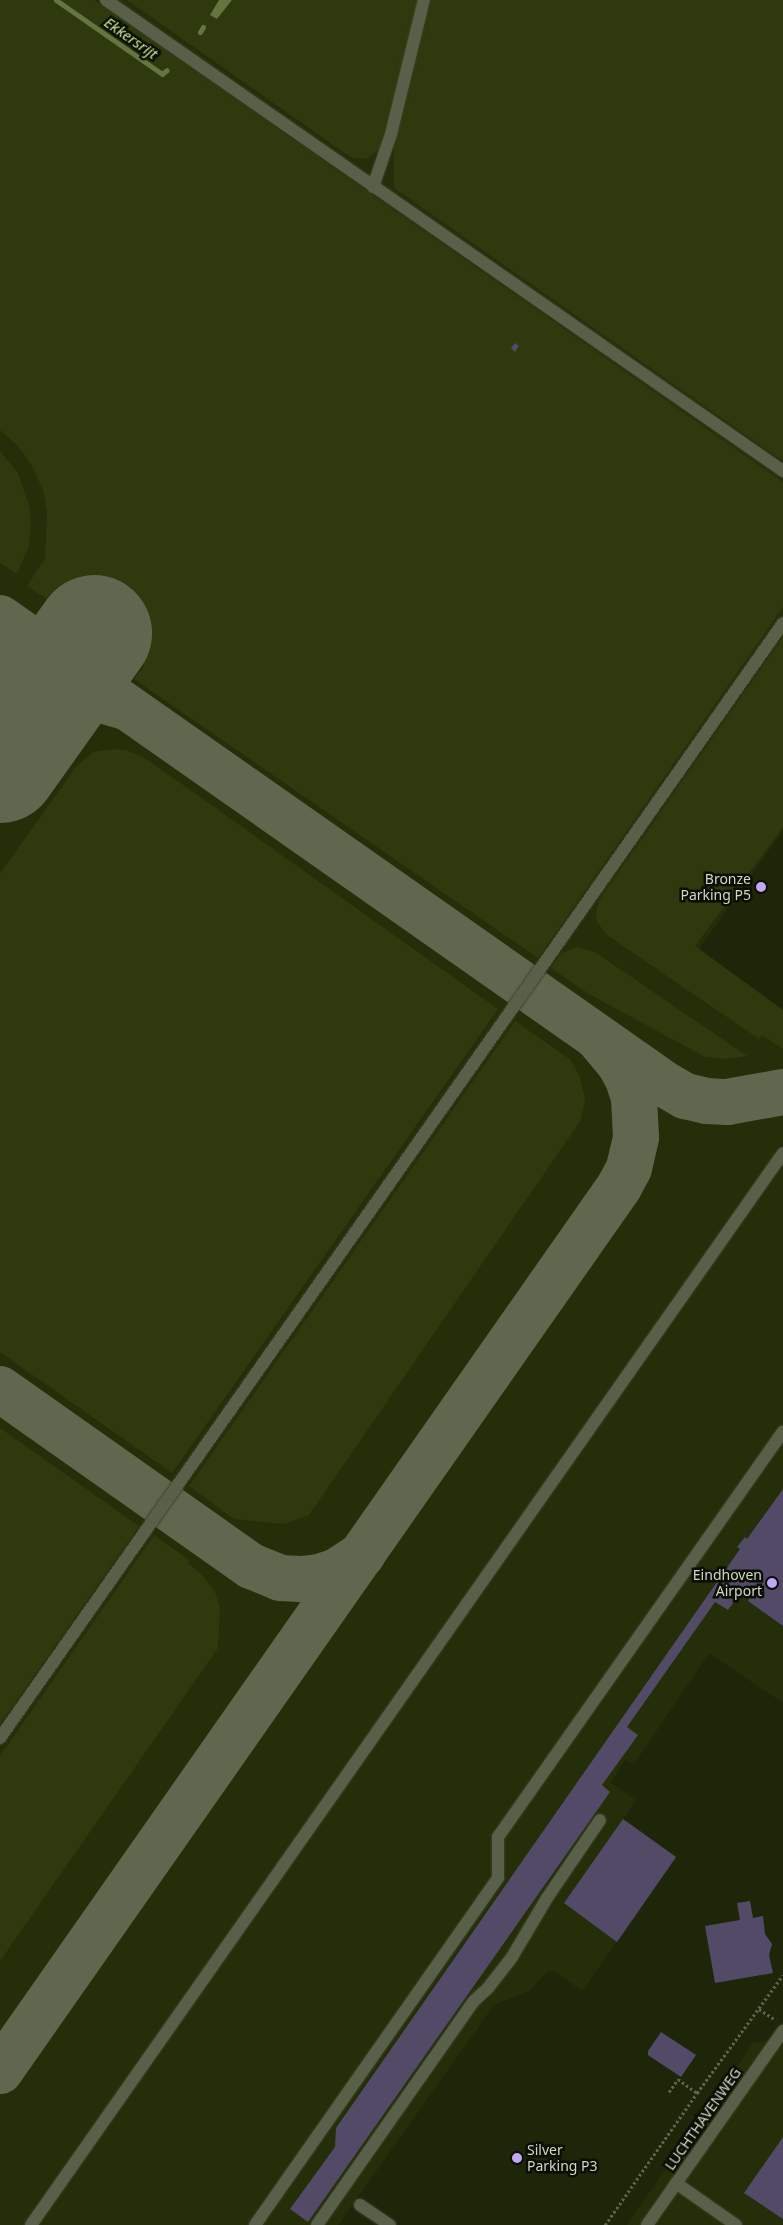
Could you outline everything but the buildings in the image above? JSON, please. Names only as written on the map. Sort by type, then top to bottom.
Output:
[{"type":"street","points":[[106,0],[783,471]]},
{"type":"street","points":[[373,187],[392,134],[424,0]]},
{"type":"street","points":[[0,1738],[783,623]]},
{"type":"street","points":[[32,2225],[783,1153]]},
{"type":"street","points":[[255,2225],[498,1878],[498,1837],[783,1432]]},
{"type":"street","points":[[317,2225],[474,2001],[488,1988],[512,1957],[547,1898],[600,1820]]},
{"type":"street","name":"LUCHTHAVENWEG","points":[[647,2225],[783,2031]]},
{"type":"street","points":[[676,2184],[736,2225]]},
{"type":"street","points":[[360,2205],[390,2225]]},
{"type":"path","points":[[605,2225],[697,2093],[783,1975]]},
{"type":"path","points":[[759,2009],[783,2025]]},
{"type":"path","points":[[669,2092],[678,2079],[697,2093]]},
{"type":"shaded area","name":"Eindhoven Airport","points":[[0,0],[783,0],[783,830],[699,949],[783,1010],[783,1703],[709,1653],[634,1764],[625,1760],[611,1783],[636,1800],[623,1819],[677,1857],[582,1991],[555,1971],[547,1971],[531,1990],[494,2005],[338,2225],[0,2225]]},
{"type":"shaded area","points":[[0,0],[94,0],[783,482],[783,607],[538,958],[134,679],[144,666],[141,664],[144,658],[52,593],[47,599],[27,586],[45,558],[47,512],[43,490],[31,464],[17,445],[0,430]]},
{"type":"shaded area","points":[[127,0],[219,0],[211,14],[217,19],[232,0],[421,0],[379,150],[366,159],[353,158],[343,152]]},
{"type":"shaded area","points":[[219,0],[232,0],[217,19],[210,15]]},
{"type":"shaded area","points":[[431,0],[783,0],[783,461],[394,188],[394,148]]},
{"type":"shaded area","points":[[0,451],[18,473],[30,508],[31,527],[28,549],[17,574],[0,563]]},
{"type":"shaded area","points":[[783,637],[783,827],[695,946],[783,1010],[783,1049],[762,1035],[759,1039],[607,935],[597,922],[596,913],[599,900]]},
{"type":"shaded area","points":[[114,749],[129,751],[148,760],[498,1009],[172,1473],[0,1352],[0,874],[75,768],[93,752]]},
{"type":"shaded area","points":[[578,947],[595,952],[747,1056],[726,1059],[705,1057],[589,994],[551,968],[561,953]]},
{"type":"shaded area","points":[[515,1021],[571,1060],[580,1078],[585,1099],[581,1120],[309,1515],[284,1524],[234,1519],[189,1486]]},
{"type":"shaded area","points":[[0,1428],[139,1526],[0,1724]]},
{"type":"shaded area","points":[[154,1535],[189,1560],[188,1563],[202,1575],[215,1592],[220,1608],[218,1648],[0,1961],[0,1756]]},
{"type":"shaded area","points":[[783,2039],[783,2225],[627,2225],[753,2043]]},
{"type":"waterway","name":"Ekkersrijt","points":[[56,0],[162,74],[167,70]]},
{"type":"waterway","name":"Ekkersrijt","points":[[200,32],[203,27]]},
{"type":"taxiway","points":[[0,618],[666,1085],[685,1096],[706,1101],[727,1102],[783,1092]]},
{"type":"taxiway","points":[[0,630],[13,653],[20,680],[20,712],[8,754],[43,715],[71,700],[101,700],[126,707]]},
{"type":"taxiway","points":[[0,2071],[619,1187],[629,1168],[636,1137],[634,1098],[628,1079],[619,1063],[599,1039]]},
{"type":"taxiway","points":[[0,1389],[251,1566],[280,1578],[300,1579],[319,1577],[337,1571],[362,1555]]},
{"type":"runway","points":[[0,765],[94,633]]},
{"type":"place","name":"Bronze Parking P5","points":[[761,887]]},
{"type":"place","name":"Eindhoven Airport","points":[[772,1583]]},
{"type":"place","name":"Silver Parking P3","points":[[517,2158]]}]
